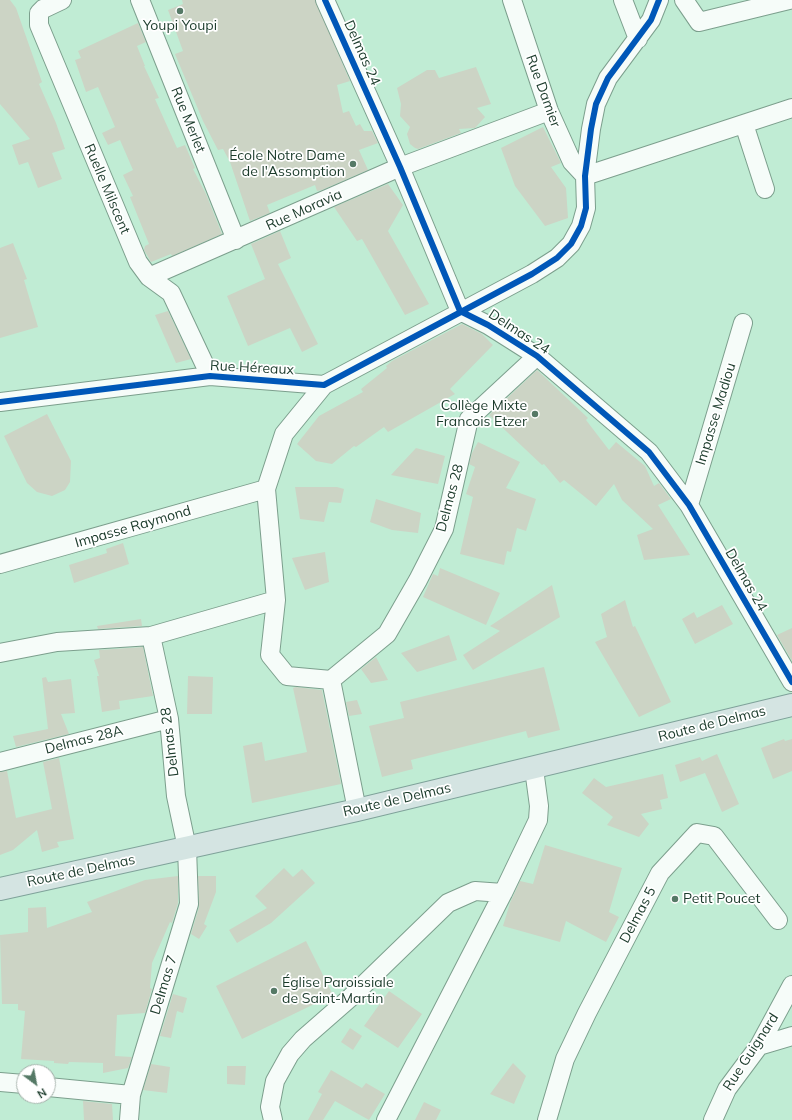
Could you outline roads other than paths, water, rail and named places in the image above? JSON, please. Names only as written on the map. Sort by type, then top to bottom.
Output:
[{"type":"main road","name":"Route de Delmas","points":[[0,889],[357,810],[792,705]]},
{"type":"street","name":"Ruelle Milscent","points":[[62,0],[43,8],[40,13],[39,25],[138,262],[149,277],[171,292],[210,376]]},
{"type":"street","name":"Rue Merlet","points":[[140,0],[236,240]]},
{"type":"street","name":"Delmas 24","points":[[325,0],[400,167],[460,311],[488,325],[537,356],[649,452],[689,505],[792,682]]},
{"type":"street","name":"Rue Damier","points":[[512,0],[549,111],[572,162],[585,176]]},
{"type":"street","points":[[623,0],[638,39]]},
{"type":"street","points":[[357,810],[331,680],[287,676],[270,655],[276,600],[266,489],[284,434],[324,385],[460,311],[532,274],[557,258],[571,244],[581,226],[586,208],[585,176],[596,104],[608,78],[651,20],[660,0]]},
{"type":"street","points":[[684,0],[699,22],[790,0]]},
{"type":"street","points":[[585,176],[792,108]]},
{"type":"street","name":"Rue Moravia","points":[[149,277],[400,167],[549,111]]},
{"type":"street","points":[[744,124],[765,189]]},
{"type":"street","name":"Impasse Madiou","points":[[689,505],[743,323]]},
{"type":"street","name":"Delmas 28","points":[[331,680],[387,634],[418,580],[444,529],[469,419],[537,356]]},
{"type":"street","name":"Rue Héreaux","points":[[0,402],[210,376],[324,385]]},
{"type":"street","name":"Impasse Raymond","points":[[0,564],[266,489]]},
{"type":"street","points":[[0,653],[57,642],[151,636],[276,600]]},
{"type":"street","name":"Delmas 28","points":[[151,636],[169,719],[176,796],[187,848]]},
{"type":"street","name":"Delmas 28A","points":[[0,762],[169,719]]},
{"type":"street","points":[[386,1120],[503,893],[538,820],[539,806],[534,768]]},
{"type":"street","name":"Delmas 5","points":[[547,1120],[565,1060],[601,985],[660,873],[697,833],[714,836],[778,920]]},
{"type":"street","name":"Delmas 7","points":[[129,1120],[131,1095],[189,904],[187,848]]},
{"type":"street","points":[[273,1120],[270,1107],[275,1081],[290,1054],[303,1039],[351,997],[448,903],[475,891],[503,893]]},
{"type":"street","name":"Rue Guignard","points":[[713,1120],[727,1089],[759,1046],[792,985]]},
{"type":"street","points":[[759,1046],[792,1036]]},
{"type":"street","points":[[0,1082],[16,1083]]},
{"type":"street","points":[[56,1088],[131,1095]]},
{"type":"place","name":"Youpi Youpi","points":[[180,11]]},
{"type":"place","name":"École Notre Dame de l'Assomption","points":[[353,164]]},
{"type":"place","name":"Collège Mixte Francois Etzer","points":[[535,414]]},
{"type":"place","name":"Petit Poucet","points":[[675,899]]},
{"type":"place","name":"Église Paroissiale de Saint-Martin","points":[[274,991]]}]
